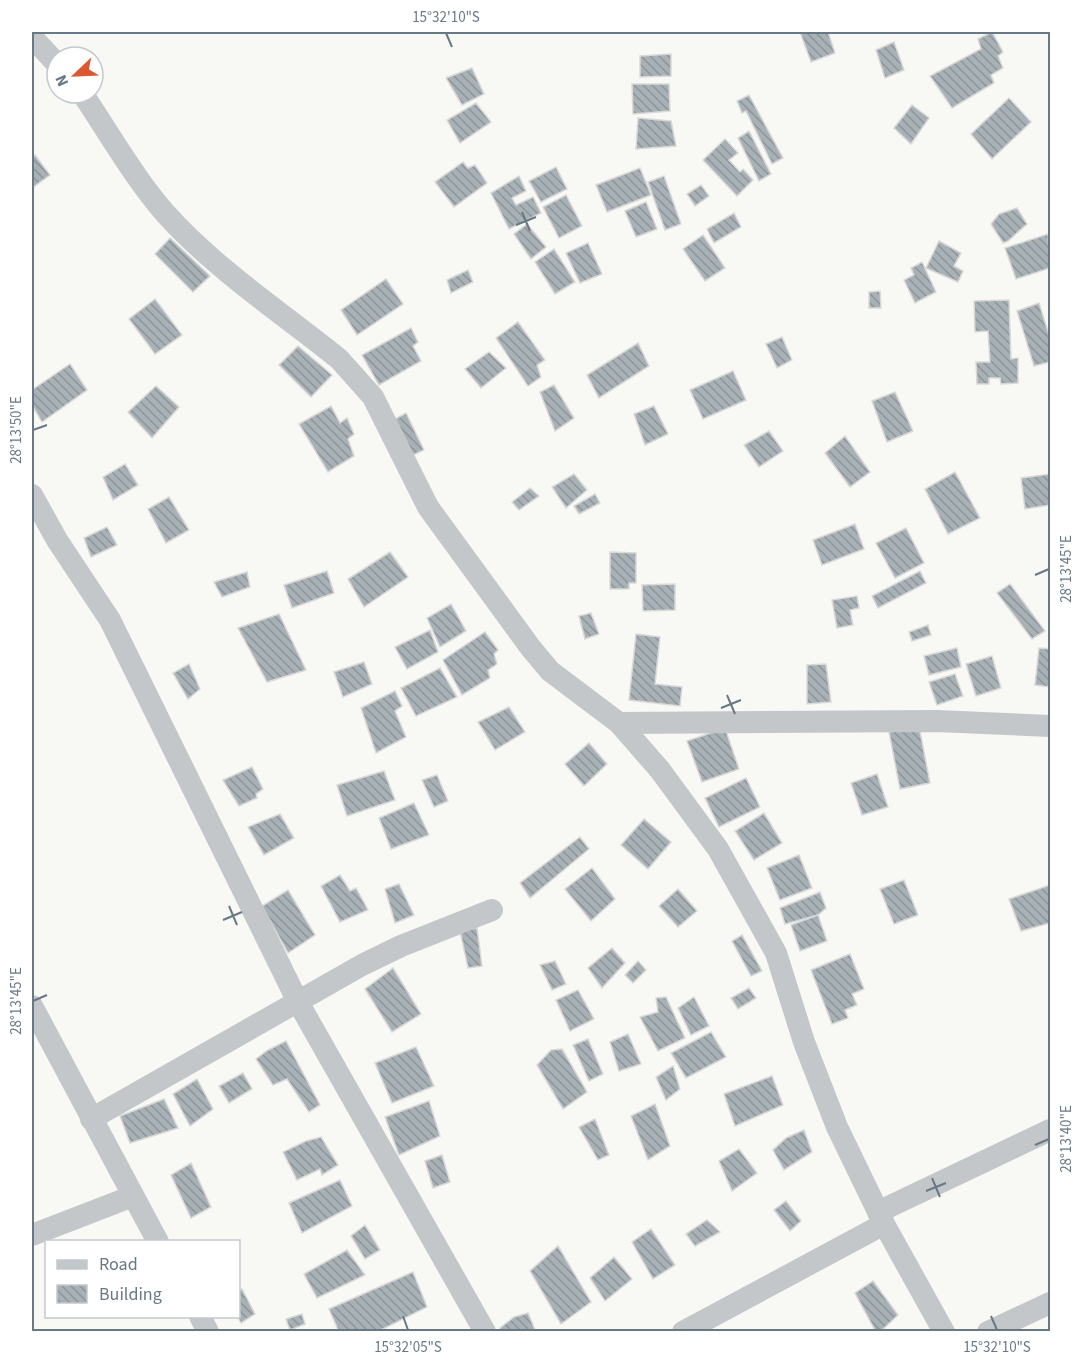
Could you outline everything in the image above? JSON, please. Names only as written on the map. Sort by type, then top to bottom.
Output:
[{"type":"street","points":[[32,37],[45,51]]},
{"type":"street","points":[[90,105],[131,169],[166,214],[206,253],[339,359],[358,378],[373,397],[428,507],[530,647],[550,671],[619,723],[660,770],[718,849],[771,944],[787,984],[821,1089],[881,1218],[944,1332]]},
{"type":"street","points":[[32,495],[57,540],[110,620],[298,1002],[485,1332]]},
{"type":"street","points":[[619,723],[937,721],[1050,726]]},
{"type":"street","points":[[91,1119],[401,946],[492,910]]},
{"type":"street","points":[[32,1006],[157,1240]]},
{"type":"street","points":[[683,1332],[881,1218],[1050,1130]]},
{"type":"street","points":[[32,1235],[133,1196]]},
{"type":"street","points":[[988,1332],[1050,1303]]},
{"type":"street","points":[[201,1318],[208,1332]]},
{"type":"building","points":[[800,32],[828,32],[835,53],[811,62]]},
{"type":"building","points":[[992,32],[1003,52],[998,56],[1003,68],[991,75],[994,83],[952,108],[930,76],[981,49],[978,39]]},
{"type":"building","points":[[894,42],[904,70],[885,78],[876,50]]},
{"type":"building","points":[[671,54],[671,76],[640,77],[640,56]]},
{"type":"building","points":[[472,68],[484,94],[462,105],[446,78]]},
{"type":"building","points":[[632,84],[669,84],[670,111],[633,114]]},
{"type":"building","points":[[749,95],[783,158],[772,164],[746,111],[742,113],[737,101]]},
{"type":"building","points":[[1009,98],[1031,122],[992,159],[971,134]]},
{"type":"building","points":[[476,103],[491,122],[460,143],[447,120]]},
{"type":"building","points":[[912,105],[929,118],[911,144],[894,128]]},
{"type":"building","points":[[638,118],[671,121],[676,146],[636,149]]},
{"type":"building","points":[[749,131],[771,174],[759,181],[738,138]]},
{"type":"building","points":[[725,139],[738,153],[729,160],[740,172],[743,169],[753,180],[737,196],[703,160]]},
{"type":"building","points":[[35,155],[50,175],[32,188],[32,158]]},
{"type":"building","points":[[463,162],[468,168],[475,165],[487,183],[454,207],[435,182]]},
{"type":"building","points":[[556,167],[567,189],[541,202],[529,181]]},
{"type":"building","points":[[640,168],[651,195],[607,212],[596,185]]},
{"type":"building","points":[[519,176],[526,191],[512,198],[516,205],[533,197],[541,213],[509,229],[491,193]]},
{"type":"building","points":[[664,176],[681,224],[665,230],[648,182]]},
{"type":"building","points":[[701,185],[709,196],[695,206],[687,194]]},
{"type":"building","points":[[566,195],[582,226],[559,238],[543,207]]},
{"type":"building","points":[[646,202],[657,229],[636,237],[625,211]]},
{"type":"building","points":[[1017,208],[1027,224],[1003,243],[991,224],[999,214]]},
{"type":"building","points":[[734,213],[741,227],[714,243],[707,229]]},
{"type":"building","points":[[527,224],[546,247],[531,259],[514,234]]},
{"type":"building","points":[[1048,234],[1050,268],[1016,279],[1005,248]]},
{"type":"building","points":[[703,235],[725,268],[705,281],[683,249]]},
{"type":"building","points":[[170,238],[210,276],[193,292],[155,254]]},
{"type":"building","points":[[939,241],[961,253],[954,266],[963,271],[958,282],[926,268]]},
{"type":"building","points":[[588,243],[602,274],[580,283],[566,253]]},
{"type":"building","points":[[554,249],[575,282],[555,294],[535,262]]},
{"type":"building","points":[[922,262],[936,292],[915,303],[904,280],[914,275],[911,268]]},
{"type":"building","points":[[468,270],[473,282],[451,293],[447,280]]},
{"type":"building","points":[[386,279],[403,304],[357,335],[341,310]]},
{"type":"building","points":[[880,291],[881,308],[869,308],[869,292]]},
{"type":"building","points":[[155,299],[182,335],[155,354],[129,319]]},
{"type":"building","points":[[1009,300],[1011,359],[1018,358],[1018,383],[1001,384],[1000,378],[989,378],[989,384],[977,384],[976,362],[990,362],[988,331],[975,332],[974,301]]},
{"type":"building","points":[[1039,303],[1050,338],[1050,362],[1034,366],[1017,311]]},
{"type":"building","points":[[518,322],[545,360],[537,365],[541,377],[528,386],[496,338]]},
{"type":"building","points":[[411,328],[418,342],[413,346],[421,361],[379,385],[362,355]]},
{"type":"building","points":[[782,337],[792,360],[777,368],[766,344]]},
{"type":"building","points":[[638,343],[649,366],[599,398],[587,375]]},
{"type":"building","points":[[298,346],[332,375],[311,397],[279,365]]},
{"type":"building","points":[[489,352],[506,368],[481,388],[465,369]]},
{"type":"building","points":[[70,364],[87,390],[42,422],[32,405],[32,390]]},
{"type":"building","points":[[733,371],[746,400],[703,419],[690,390]]},
{"type":"building","points":[[554,385],[574,418],[555,431],[540,392]]},
{"type":"building","points":[[156,386],[179,407],[152,438],[128,412]]},
{"type":"building","points":[[895,392],[913,431],[887,442],[872,401]]},
{"type":"building","points":[[331,406],[340,423],[347,418],[354,434],[348,439],[354,456],[328,472],[299,424]]},
{"type":"building","points":[[654,406],[668,434],[645,445],[634,414]]},
{"type":"building","points":[[406,413],[424,450],[409,457],[393,420]]},
{"type":"building","points":[[769,431],[783,451],[759,467],[744,445]]},
{"type":"building","points":[[845,436],[870,472],[850,487],[825,453]]},
{"type":"building","points":[[125,464],[138,485],[113,500],[103,477]]},
{"type":"building","points":[[955,472],[980,518],[948,534],[925,489]]},
{"type":"building","points":[[574,474],[587,490],[566,508],[552,487]]},
{"type":"building","points":[[1050,474],[1050,505],[1025,509],[1021,478]]},
{"type":"building","points":[[530,488],[539,496],[519,510],[512,502]]},
{"type":"building","points":[[595,494],[600,503],[579,514],[574,506]]},
{"type":"building","points":[[169,497],[189,530],[166,543],[148,509]]},
{"type":"building","points":[[855,524],[864,549],[822,565],[813,540]]},
{"type":"building","points":[[107,527],[117,545],[91,557],[84,538]]},
{"type":"building","points":[[906,528],[924,563],[895,578],[876,543]]},
{"type":"building","points":[[390,552],[408,577],[364,607],[348,579]]},
{"type":"building","points":[[610,552],[636,553],[636,583],[629,583],[629,589],[610,589]]},
{"type":"building","points":[[327,571],[334,593],[292,608],[284,585]]},
{"type":"building","points":[[920,571],[926,583],[878,608],[872,596]]},
{"type":"building","points":[[247,572],[250,587],[222,597],[214,582]]},
{"type":"building","points":[[675,584],[675,610],[643,611],[642,585]]},
{"type":"building","points":[[1010,584],[1045,631],[1032,639],[997,593]]},
{"type":"building","points":[[857,596],[859,608],[850,610],[853,625],[837,628],[832,600]]},
{"type":"building","points":[[451,604],[466,631],[440,647],[427,618]]},
{"type":"building","points":[[591,613],[599,634],[585,639],[579,616]]},
{"type":"building","points":[[279,614],[306,670],[267,682],[238,628]]},
{"type":"building","points":[[928,625],[931,635],[912,641],[909,632]]},
{"type":"building","points":[[430,630],[438,652],[407,669],[395,647]]},
{"type":"building","points":[[485,632],[498,650],[494,654],[497,664],[488,670],[490,678],[462,695],[443,660]]},
{"type":"building","points":[[636,634],[660,637],[655,684],[682,687],[680,706],[629,700]]},
{"type":"building","points":[[957,648],[961,667],[929,675],[924,656]]},
{"type":"building","points":[[1039,648],[1050,649],[1050,687],[1035,685]]},
{"type":"building","points":[[992,656],[1001,688],[976,696],[966,664]]},
{"type":"building","points":[[364,662],[372,684],[343,697],[334,672]]},
{"type":"building","points":[[189,664],[200,689],[188,699],[173,673]]},
{"type":"building","points":[[826,664],[831,702],[807,704],[807,665]]},
{"type":"building","points":[[440,668],[457,697],[416,716],[401,688]]},
{"type":"building","points":[[955,674],[963,696],[937,705],[929,682]]},
{"type":"building","points":[[395,691],[402,706],[395,711],[406,737],[376,753],[361,708]]},
{"type":"building","points":[[509,707],[525,732],[495,750],[478,722]]},
{"type":"building","points":[[919,726],[930,783],[900,789],[889,732]]},
{"type":"building","points":[[725,728],[739,769],[702,782],[687,741]]},
{"type":"building","points":[[589,743],[607,764],[584,786],[565,764]]},
{"type":"building","points":[[252,767],[263,789],[256,794],[257,798],[239,806],[223,780]]},
{"type":"building","points":[[384,771],[395,800],[347,816],[337,785]]},
{"type":"building","points":[[877,774],[888,807],[862,815],[851,783]]},
{"type":"building","points":[[437,775],[448,801],[434,807],[422,780]]},
{"type":"building","points":[[746,778],[760,807],[719,827],[705,798]]},
{"type":"building","points":[[414,803],[429,835],[391,849],[379,818]]},
{"type":"building","points":[[764,813],[782,843],[754,860],[735,831]]},
{"type":"building","points":[[280,814],[294,838],[264,855],[248,827]]},
{"type":"building","points":[[644,819],[671,842],[648,869],[621,845]]},
{"type":"building","points":[[580,837],[589,849],[530,898],[520,883]]},
{"type":"building","points":[[799,855],[812,888],[780,900],[767,868]]},
{"type":"building","points":[[592,868],[615,899],[591,921],[565,889]]},
{"type":"building","points":[[340,875],[350,891],[356,888],[368,910],[340,922],[321,886]]},
{"type":"building","points":[[904,880],[918,915],[894,924],[880,889]]},
{"type":"building","points":[[399,884],[414,915],[395,923],[385,889]]},
{"type":"building","points":[[1050,885],[1050,923],[1021,931],[1009,899]]},
{"type":"building","points":[[678,889],[697,911],[678,927],[659,906]]},
{"type":"building","points":[[288,890],[315,935],[288,953],[262,906]]},
{"type":"building","points":[[820,892],[826,908],[818,915],[785,924],[780,908]]},
{"type":"building","points":[[818,915],[827,941],[800,951],[791,925]]},
{"type":"building","points":[[477,928],[482,966],[468,968],[460,931]]},
{"type":"building","points":[[742,935],[762,971],[751,976],[732,941]]},
{"type":"building","points":[[612,948],[625,963],[602,988],[588,968]]},
{"type":"building","points":[[850,954],[864,989],[852,994],[857,1005],[845,1010],[848,1018],[832,1024],[811,970]]},
{"type":"building","points":[[555,961],[566,984],[552,990],[540,965]]},
{"type":"building","points":[[638,961],[646,970],[633,983],[625,975]]},
{"type":"building","points":[[393,968],[421,1014],[392,1032],[365,989]]},
{"type":"building","points":[[749,988],[756,998],[738,1009],[731,998]]},
{"type":"building","points":[[578,990],[594,1019],[570,1031],[556,1000]]},
{"type":"building","points":[[666,997],[685,1038],[658,1051],[640,1017],[658,1012],[656,998]]},
{"type":"building","points":[[694,997],[709,1026],[691,1035],[678,1008]]},
{"type":"building","points":[[711,1032],[726,1057],[686,1078],[671,1053]]},
{"type":"building","points":[[628,1034],[641,1064],[619,1071],[610,1042]]},
{"type":"building","points":[[588,1039],[603,1074],[589,1081],[573,1045]]},
{"type":"building","points":[[286,1041],[320,1105],[309,1112],[287,1079],[273,1085],[256,1059]]},
{"type":"building","points":[[416,1047],[434,1086],[392,1103],[375,1063]]},
{"type":"building","points":[[562,1049],[587,1092],[563,1109],[537,1065],[551,1050]]},
{"type":"building","points":[[673,1066],[680,1089],[666,1100],[656,1077]]},
{"type":"building","points":[[243,1073],[252,1089],[229,1103],[219,1086]]},
{"type":"building","points":[[772,1076],[783,1105],[735,1126],[724,1094]]},
{"type":"building","points":[[197,1079],[213,1109],[190,1126],[173,1094]]},
{"type":"building","points":[[164,1099],[178,1128],[130,1143],[120,1116]]},
{"type":"building","points":[[429,1101],[440,1136],[399,1155],[385,1117]]},
{"type":"building","points":[[655,1104],[670,1146],[648,1160],[631,1116]]},
{"type":"building","points":[[595,1119],[609,1155],[598,1160],[579,1127]]},
{"type":"building","points":[[804,1130],[812,1152],[784,1170],[773,1150],[786,1138]]},
{"type":"building","points":[[321,1137],[338,1165],[322,1175],[320,1169],[297,1180],[283,1152]]},
{"type":"building","points":[[739,1149],[757,1173],[732,1191],[719,1161]]},
{"type":"building","points":[[442,1155],[450,1182],[433,1188],[425,1161]]},
{"type":"building","points":[[191,1163],[211,1207],[191,1218],[171,1175]]},
{"type":"building","points":[[340,1180],[352,1206],[302,1233],[289,1203]]},
{"type":"building","points":[[786,1201],[801,1221],[790,1231],[774,1210]]},
{"type":"building","points":[[707,1220],[720,1232],[695,1246],[686,1234]]},
{"type":"building","points":[[365,1225],[380,1250],[365,1259],[351,1236]]},
{"type":"building","points":[[651,1229],[675,1265],[653,1279],[632,1242]]},
{"type":"building","points":[[558,1246],[591,1302],[561,1324],[530,1271]]},
{"type":"building","points":[[347,1250],[365,1275],[317,1298],[304,1274]]},
{"type":"building","points":[[614,1257],[632,1279],[605,1301],[590,1278]]},
{"type":"building","points":[[413,1272],[427,1307],[377,1332],[339,1332],[329,1309]]},
{"type":"building","points":[[873,1281],[898,1315],[880,1332],[876,1332],[855,1293]]},
{"type":"building","points":[[242,1289],[255,1314],[241,1323],[238,1318],[240,1318],[240,1290]]},
{"type":"building","points":[[528,1313],[536,1332],[501,1332],[500,1328],[514,1317]]},
{"type":"building","points":[[302,1314],[305,1324],[290,1330],[286,1319]]}]
